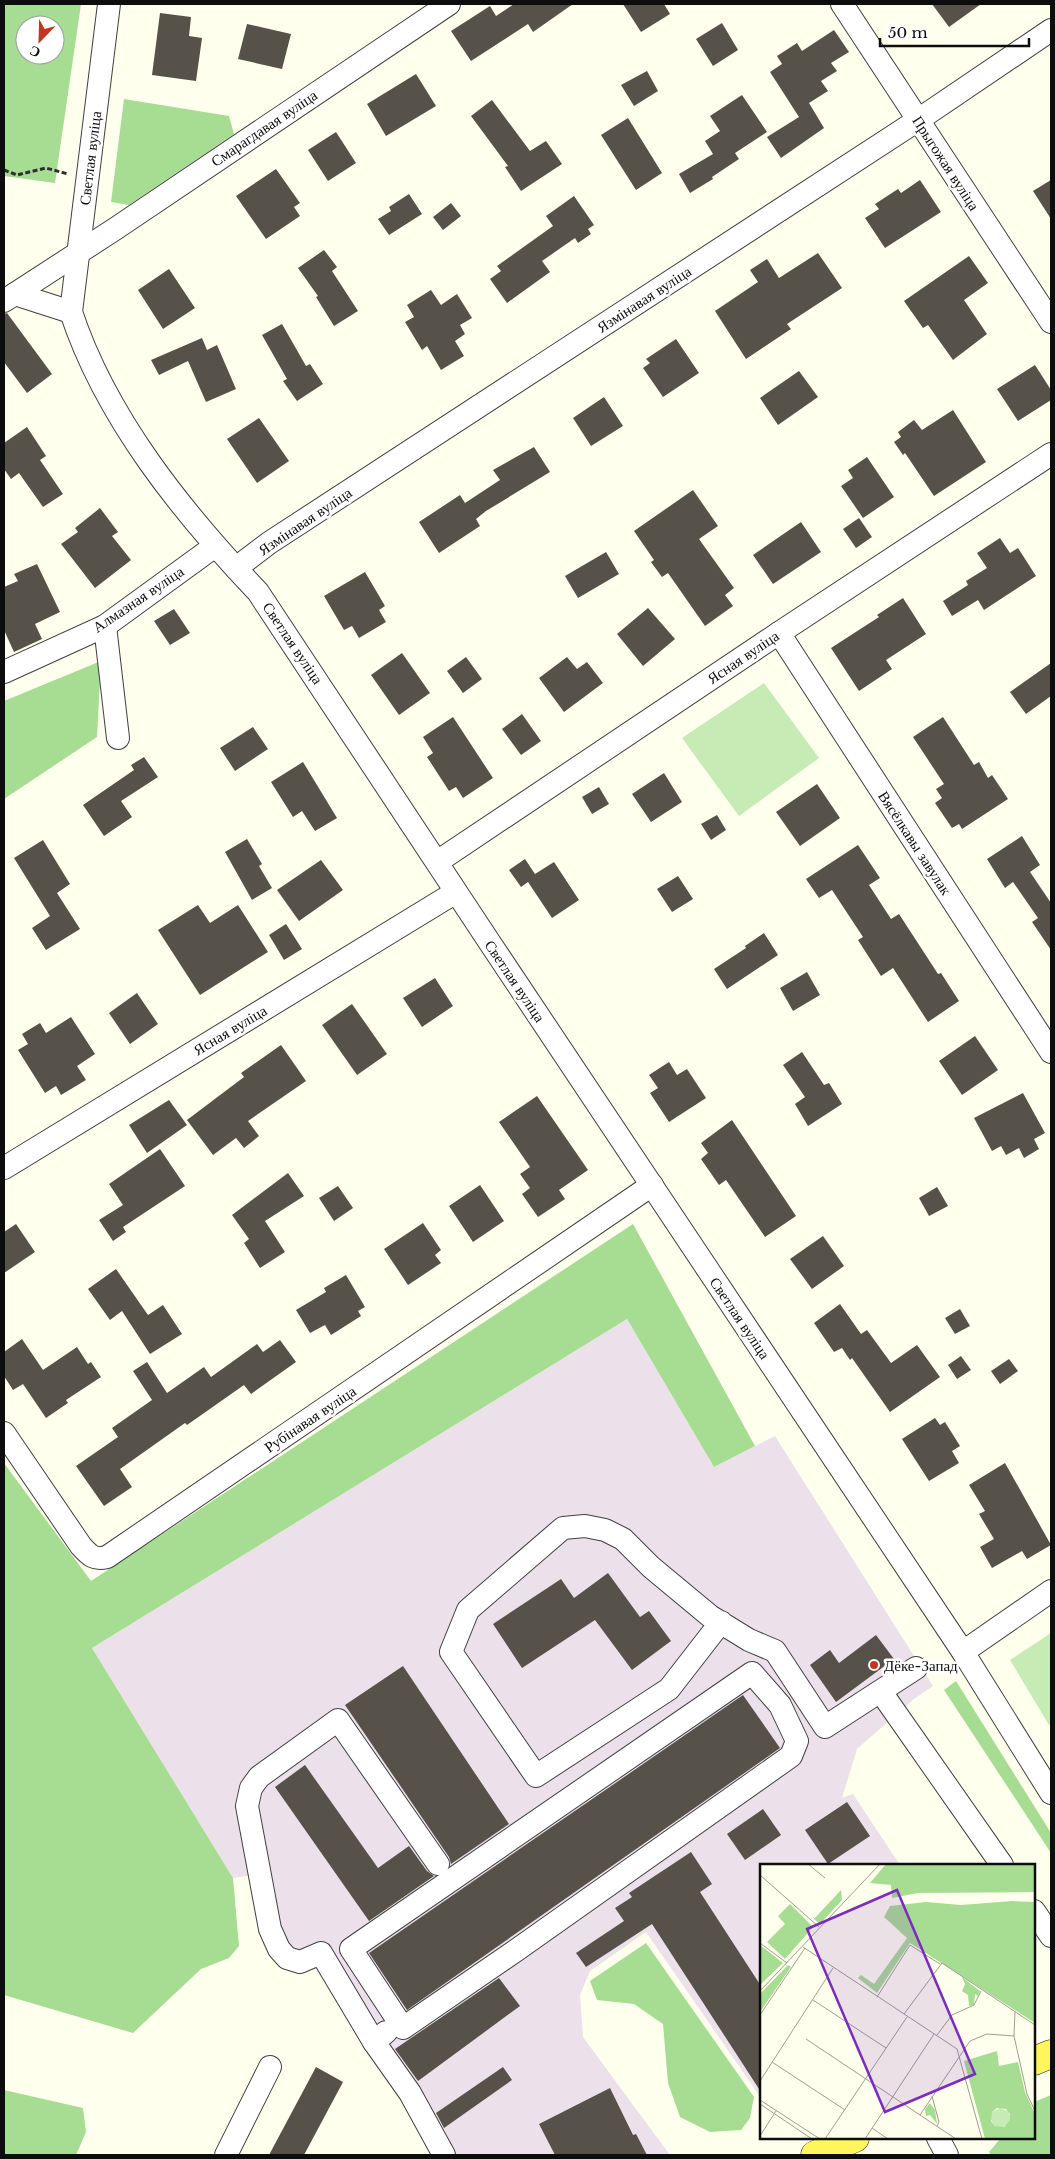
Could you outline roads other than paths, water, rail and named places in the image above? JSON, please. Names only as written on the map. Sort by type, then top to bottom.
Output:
[{"type":"main road","points":[[1035,2061],[1051,2054]]},
{"type":"main road","points":[[815,2155],[853,2139]]},
{"type":"street","name":"Светлая вуліца","points":[[109,4],[71,312],[89,360],[142,453],[215,546],[258,592],[963,1652],[1051,1793]]},
{"type":"street","name":"Смарагдавая вуліца","points":[[9,297],[78,253],[449,4]]},
{"type":"street","name":"Прыгожая вуліца","points":[[842,4],[1051,322]]},
{"type":"street","name":"Язмінавая вуліца","points":[[236,568],[269,544],[918,120],[1051,30]]},
{"type":"street","points":[[9,297],[71,312]]},
{"type":"street","name":"Ясная вуліца","points":[[437,862],[1051,454]]},
{"type":"street","name":"Алмазная вуліца","points":[[4,672],[105,626],[215,546]]},
{"type":"street","points":[[105,626],[118,738]]},
{"type":"street","name":"Вясёлкавы завулак","points":[[779,633],[1051,1052]]},
{"type":"street","name":"Ясная вуліца","points":[[4,1168],[456,892]]},
{"type":"street","name":"Рубінавая вуліца","points":[[4,1432],[81,1546],[91,1557],[98,1559],[108,1557],[652,1185]]},
{"type":"street","points":[[721,1622],[669,1689],[536,1776],[451,1652],[468,1610],[564,1528],[585,1526],[605,1530],[623,1539],[651,1567],[721,1622],[749,1640],[775,1651],[825,1727],[916,1668]]},
{"type":"street","points":[[963,1652],[1051,1592]]},
{"type":"street","points":[[752,1673],[780,1705],[797,1741],[791,1756],[403,2028],[399,2022],[350,1949],[752,1673]]},
{"type":"street","points":[[881,1692],[1001,1864]]},
{"type":"street","points":[[438,1864],[338,1720],[259,1777],[252,1788],[247,1806],[270,1930],[279,1949],[287,1958],[300,1962],[320,1953],[374,2042],[410,2093],[444,2155]]},
{"type":"street","points":[[1035,1912],[1051,1936]]},
{"type":"street","points":[[374,2042],[399,2022]]},
{"type":"street","points":[[226,2155],[270,2067]]},
{"type":"street","points":[[939,2139],[947,2155]]},
{"type":"place","name":"Дёке-Запад","points":[[874,1665]]}]
